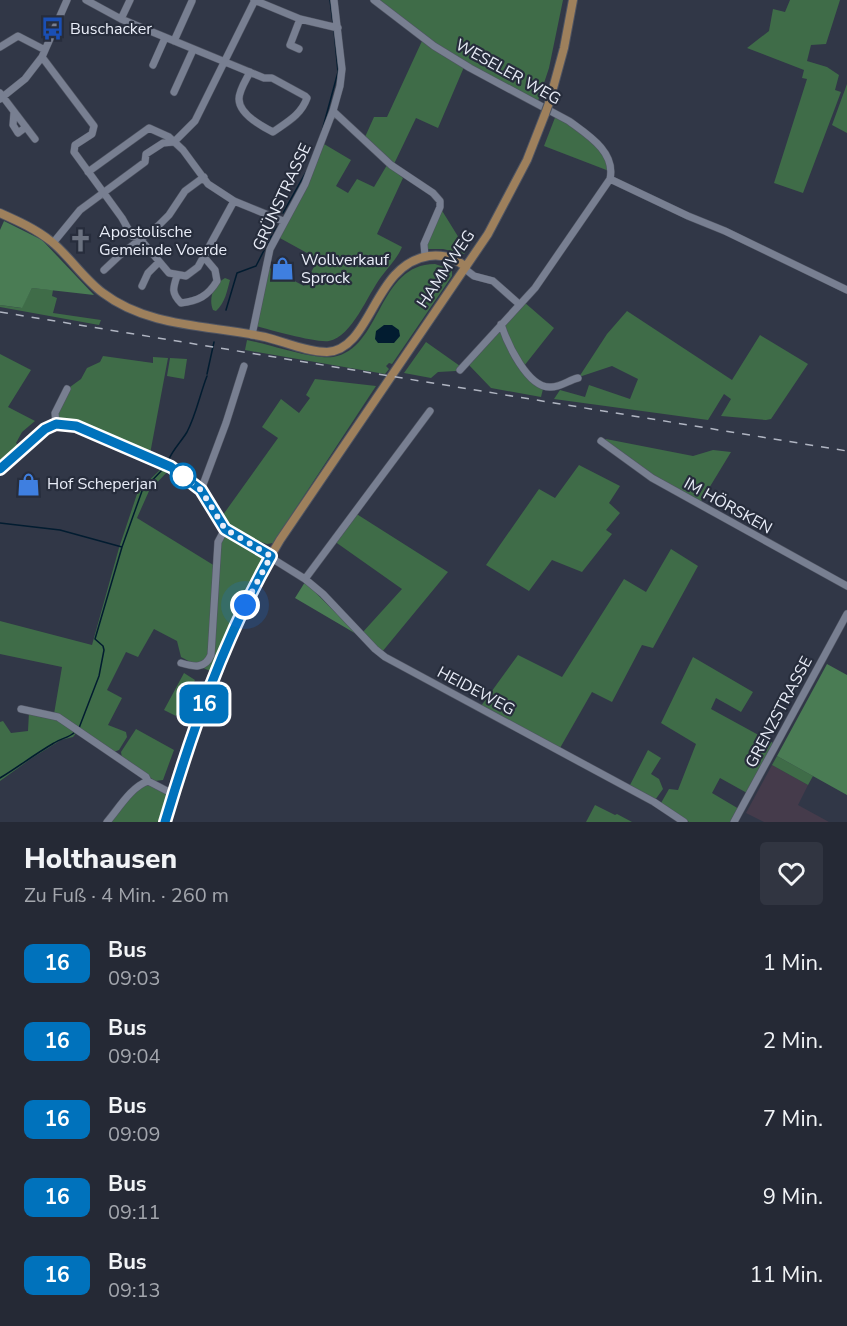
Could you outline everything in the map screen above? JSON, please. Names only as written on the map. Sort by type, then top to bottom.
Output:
[{"type":"main road","name":"HAMMWEG","points":[[165,822],[208,692],[238,623],[273,557],[340,451],[465,270],[504,206],[527,160],[549,103],[564,48],[573,0]]},
{"type":"main road","points":[[0,213],[39,232],[102,292],[141,314],[252,334],[321,351],[338,350],[348,344],[356,335],[390,279],[402,267],[414,260],[427,256],[451,262],[465,270]]},
{"type":"street","points":[[35,139],[26,127],[18,132],[13,125],[14,112],[1,96],[25,78],[44,53],[67,0]]},
{"type":"street","points":[[86,0],[121,19],[193,50],[225,62],[250,72],[264,78],[272,78],[307,98],[296,116],[273,132],[261,126],[241,106],[240,93],[250,72]]},
{"type":"street","points":[[121,19],[130,0]]},
{"type":"street","points":[[53,243],[80,210],[144,162],[146,154],[163,143],[174,142],[195,121],[254,0],[300,19],[338,28]]},
{"type":"street","name":"GRÜNSTRASSE","points":[[252,334],[270,249],[283,221],[305,184],[333,111],[342,69],[334,0]]},
{"type":"street","name":"WESELER WEG","points":[[374,0],[434,46],[569,121],[608,157],[610,179]]},
{"type":"street","points":[[174,41],[192,1]]},
{"type":"street","points":[[299,49],[290,45],[300,19]]},
{"type":"street","points":[[0,47],[18,36],[44,53],[94,126],[92,134],[75,145],[74,152],[122,218],[132,236],[141,240],[169,273],[186,276],[198,267],[234,201]]},
{"type":"street","points":[[153,65],[165,38]]},
{"type":"street","points":[[174,92],[193,50]]},
{"type":"street","points":[[333,111],[391,165],[433,193],[440,201],[440,207],[424,244],[427,256]]},
{"type":"street","points":[[88,172],[149,128],[169,137],[183,150],[208,184],[234,201],[283,221]]},
{"type":"street","points":[[104,270],[169,215],[184,191],[204,177]]},
{"type":"street","points":[[460,370],[535,288],[610,179],[847,290]]},
{"type":"street","points":[[177,276],[172,288],[174,296],[181,303],[195,302],[210,293],[217,281],[215,270],[204,257]]},
{"type":"street","points":[[142,286],[148,273],[159,262]]},
{"type":"street","points":[[465,270],[474,276],[493,281],[519,304]]},
{"type":"street","points":[[501,324],[518,360],[538,384],[543,387],[554,387],[578,378]]},
{"type":"street","points":[[201,490],[244,366]]},
{"type":"street","points":[[56,424],[55,413],[67,389]]},
{"type":"street","points":[[305,579],[339,530],[430,411]]},
{"type":"street","points":[[0,469],[45,429],[56,424],[76,426],[154,458],[171,467],[201,490],[225,529],[218,542],[211,655],[206,663],[199,666],[182,663]]},
{"type":"street","name":"IM HÖRSKEN","points":[[601,441],[654,479],[847,586]]},
{"type":"street","name":"HEIDEWEG","points":[[225,529],[305,579],[385,657],[644,797],[684,822]]},
{"type":"street","name":"GRENZSTRASSE","points":[[734,822],[847,614]]},
{"type":"street","points":[[21,709],[58,717],[146,777],[148,781],[173,794]]},
{"type":"street","points":[[107,822],[141,783],[148,781]]},
{"type":"shaded area","points":[[772,765],[808,785],[798,805],[829,822],[764,822],[746,813]]},
{"type":"green space","points":[[380,0],[563,0],[549,68],[538,101],[435,45]]},
{"type":"green space","points":[[790,0],[840,0],[826,44],[811,45],[807,61],[827,67],[839,75],[835,90],[841,92],[803,193],[774,183],[807,79],[802,78],[804,70],[747,48],[769,31],[773,9],[785,12]]},
{"type":"green space","points":[[422,41],[464,67],[438,128],[416,118],[394,164],[365,137],[374,117],[387,117]]},
{"type":"green space","points":[[847,84],[847,133],[832,125]]},
{"type":"green space","points":[[556,115],[596,145],[609,171],[544,146]]},
{"type":"green space","points":[[324,144],[351,160],[336,186],[348,193],[357,179],[374,187],[387,165],[403,178],[377,234],[402,247],[376,284],[359,314],[345,332],[329,341],[293,336],[256,326],[268,267],[304,286],[318,259],[278,237],[308,185]]},
{"type":"green space","points":[[441,209],[467,251],[464,254],[443,249],[427,249]]},
{"type":"green space","points":[[4,221],[42,240],[94,295],[32,288],[22,308],[0,305],[0,230]]},
{"type":"green space","points":[[435,264],[452,271],[452,276],[392,364],[389,363],[386,366],[389,369],[385,374],[245,350],[247,340],[325,357],[333,357],[349,351],[372,324],[390,291],[401,277],[416,268]]},
{"type":"green space","points":[[225,278],[230,280],[228,288],[224,301],[216,311],[213,310],[212,305],[213,292]]},
{"type":"green space","points":[[32,288],[53,290],[52,296],[57,298],[53,313],[101,320],[99,325],[0,307],[0,305],[21,308]]},
{"type":"green space","points":[[524,302],[554,328],[524,366],[503,325]]},
{"type":"green space","points":[[627,311],[732,380],[760,335],[808,364],[771,419],[766,420],[721,416],[731,399],[724,394],[708,420],[554,399],[560,390],[585,397],[589,385],[630,399],[638,379],[612,366],[579,377],[607,334]]},
{"type":"green space","points":[[500,328],[516,362],[543,389],[541,397],[491,388],[468,364]]},
{"type":"green space","points":[[426,342],[460,366],[456,371],[438,372],[431,378],[404,373]]},
{"type":"green space","points":[[0,354],[31,370],[8,407],[35,421],[22,432],[16,443],[21,448],[9,461],[0,462]]},
{"type":"green space","points":[[103,356],[153,363],[153,357],[168,358],[150,454],[77,424],[57,419],[57,413],[70,387],[81,379],[87,368],[100,362]]},
{"type":"green space","points":[[170,358],[187,359],[184,379],[167,376]]},
{"type":"green space","points":[[315,379],[376,386],[273,543],[267,544],[250,538],[220,519],[278,438],[262,427],[281,399],[299,413],[310,398],[306,395]]},
{"type":"green space","points":[[606,439],[693,456],[713,450],[731,452],[700,503],[634,464],[604,441]]},
{"type":"green space","points":[[579,465],[620,486],[609,503],[620,513],[606,530],[612,534],[582,572],[552,560],[529,591],[486,565],[539,489],[555,498]]},
{"type":"green space","points":[[163,467],[169,470],[149,491],[137,518],[215,566],[208,655],[205,661],[196,665],[181,657],[177,641],[154,629],[138,657],[126,652],[107,690],[122,698],[108,725],[126,732],[127,737],[119,750],[114,752],[54,714],[62,667],[0,654],[0,621],[92,645],[119,548],[138,491]]},
{"type":"green space","points":[[355,513],[448,572],[382,652],[362,633],[402,589],[334,541]]},
{"type":"green space","points":[[224,535],[240,541],[264,560],[210,671],[201,667],[209,663],[220,541]]},
{"type":"green space","points":[[671,549],[698,566],[653,648],[642,645],[612,702],[592,692],[560,748],[481,706],[518,655],[562,677],[624,579],[646,592]]},
{"type":"green space","points":[[305,582],[358,635],[295,598]]},
{"type":"green space","points":[[693,657],[753,692],[741,712],[716,698],[711,709],[773,743],[747,793],[720,778],[712,793],[739,809],[731,822],[689,822],[661,803],[669,789],[678,790],[696,744],[661,723]]},
{"type":"green space","points":[[827,664],[847,675],[847,795],[777,756]]},
{"type":"green space","points":[[184,673],[195,680],[176,716],[164,710]]},
{"type":"green space","points":[[29,712],[55,716],[77,732],[73,737],[61,740],[32,758],[0,781],[0,722],[3,721],[11,733],[28,731]]},
{"type":"green space","points":[[136,729],[174,750],[163,780],[155,781],[122,758],[121,752]]},
{"type":"green space","points":[[648,750],[661,758],[651,774],[659,779],[663,789],[655,800],[630,785]]},
{"type":"green space","points":[[777,756],[813,776],[808,785],[772,765]]},
{"type":"green space","points":[[145,783],[167,794],[158,822],[109,822],[139,787]]},
{"type":"green space","points":[[595,805],[617,814],[632,822],[586,822]]},
{"type":"water","points":[[384,325],[392,325],[399,330],[400,336],[394,343],[378,343],[375,339],[376,331]]},
{"type":"waterway","points":[[330,0],[333,23]]},
{"type":"waterway","points":[[322,131],[338,72],[334,30]]},
{"type":"waterway","points":[[283,213],[306,172]]},
{"type":"waterway","points":[[226,310],[237,273],[256,266],[276,227]]},
{"type":"waterway","points":[[207,374],[214,342]]},
{"type":"waterway","points":[[168,461],[187,432],[207,376]]},
{"type":"waterway","points":[[79,728],[99,676],[104,650],[95,639],[122,547],[142,491],[164,468]]},
{"type":"waterway","points":[[0,523],[60,530],[122,547]]},
{"type":"waterway","points":[[0,778],[47,747],[75,732]]},
{"type":"railway","points":[[0,312],[847,451]]},
{"type":"bus line","name":"16","points":[[0,469],[45,429],[56,424],[76,426],[171,467],[201,490],[225,529],[271,556],[245,605],[208,692],[165,822]]},
{"type":"place","name":"Buschacker","points":[[52,29]]},
{"type":"place","name":"Apostolische Gemeinde Voerde","points":[[81,241]]},
{"type":"place","name":"Wollverkauf Sprock","points":[[283,269]]},
{"type":"place","name":"Hof Scheperjan","points":[[29,484]]},
{"type":"route","points":[[183,476],[201,490],[225,529],[271,556],[245,605]]}]
